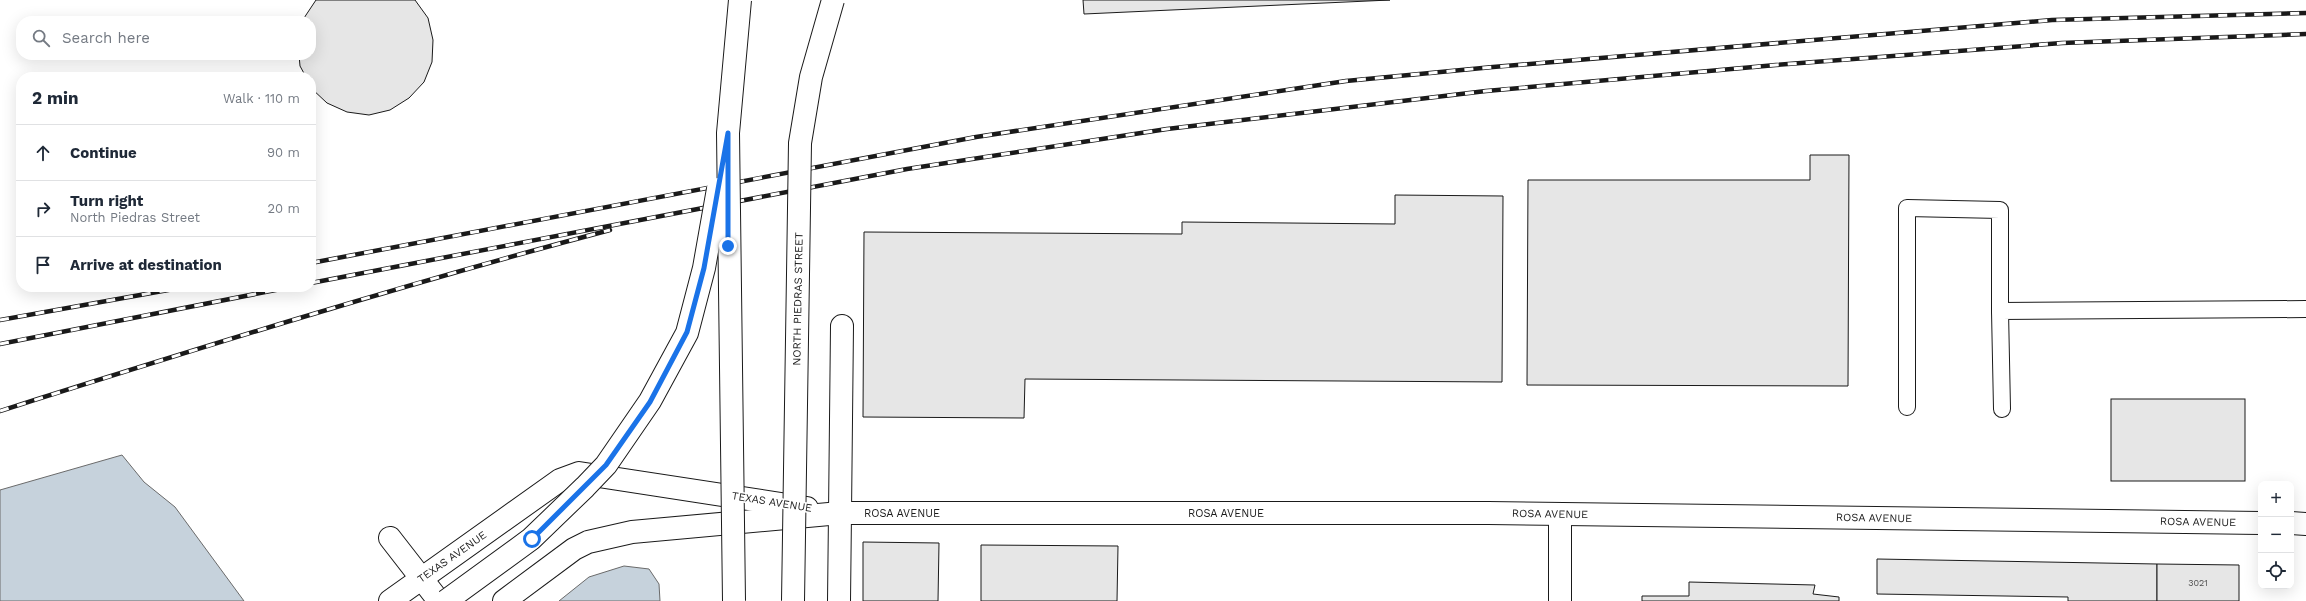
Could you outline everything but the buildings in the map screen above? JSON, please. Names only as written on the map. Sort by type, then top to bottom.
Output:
[{"type":"street","points":[[446,601],[532,539],[606,465],[650,402],[687,332],[704,268],[728,133],[740,0]]},
{"type":"street","name":"NORTH PIEDRAS STREET","points":[[793,601],[800,143],[811,77],[833,0]]},
{"type":"street","points":[[728,133],[734,601]]},
{"type":"street","points":[[838,601],[842,326]]},
{"type":"street","name":"TEXAS AVENUE","points":[[390,601],[560,480],[579,473],[840,513]]},
{"type":"street","name":"ROSA AVENUE","points":[[840,513],[1560,514],[2258,523]]},
{"type":"street","name":"TEXAS AVENUE","points":[[504,601],[574,549],[588,542],[632,532],[840,513]]},
{"type":"street","points":[[1560,514],[1560,601]]},
{"type":"street","points":[[2294,524],[2306,524]]},
{"type":"street","points":[[390,538],[439,601]]},
{"type":"lane","points":[[1907,407],[1907,208],[2000,210],[2002,409]]},
{"type":"lane","points":[[2000,311],[2306,309]]},
{"type":"shaded area","points":[[122,455],[144,482],[175,507],[244,601],[0,601],[0,490]]},
{"type":"shaded area","points":[[624,566],[649,569],[659,584],[660,601],[559,601],[589,577]]},
{"type":"railway","points":[[316,262],[976,137],[1346,81],[1493,67],[2052,20],[2306,13]]},
{"type":"railway","points":[[316,282],[907,169],[1167,129],[1486,91],[1776,65],[2062,43],[2306,34]]},
{"type":"railway","points":[[0,411],[304,317],[457,272],[610,230]]},
{"type":"railway","points":[[0,320],[157,292]]},
{"type":"railway","points":[[0,344],[265,292]]},
{"type":"route","points":[[532,539],[606,465],[650,402],[687,332],[704,268],[728,133],[728,246]]}]
